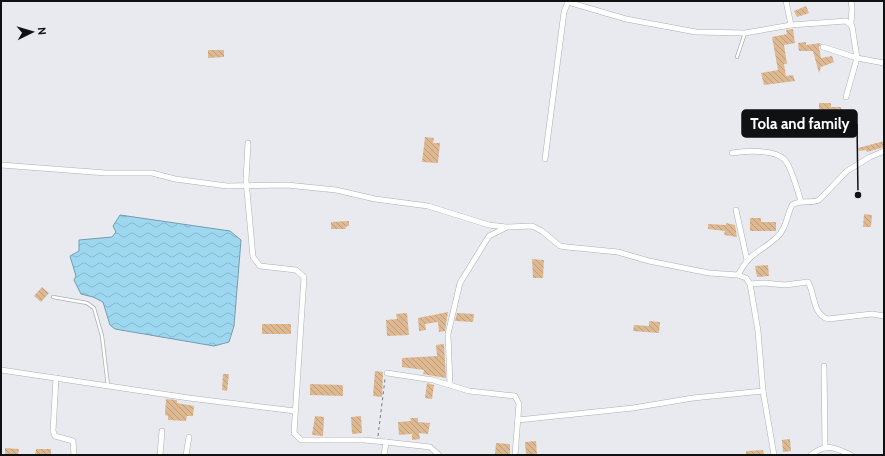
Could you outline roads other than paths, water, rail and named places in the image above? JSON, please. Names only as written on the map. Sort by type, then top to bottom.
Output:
[{"type":"street","points":[[545,159],[564,12],[567,1],[626,19],[696,32],[745,33],[791,25],[844,21],[851,24]]},
{"type":"street","points":[[786,1],[791,25]]},
{"type":"street","points":[[846,97],[857,58],[851,24],[851,1]]},
{"type":"street","points":[[823,47],[857,58],[884,63]]},
{"type":"street","points":[[248,143],[247,185],[250,237],[253,256],[260,266],[267,268],[296,270],[304,277],[294,433],[301,440],[377,440],[430,447],[439,455]]},
{"type":"street","points":[[732,153],[753,151],[780,156],[788,164],[801,201]]},
{"type":"street","points":[[738,275],[747,260],[777,238],[784,227],[792,205],[801,201],[814,202],[819,200],[847,171],[870,157],[884,151]]},
{"type":"street","points":[[1,166],[106,173],[152,173],[175,179],[227,186],[287,186],[336,190],[428,206],[489,225],[506,227],[532,226],[542,231],[560,246],[618,252],[649,261],[709,273],[738,275],[746,278],[750,284],[758,331],[764,391],[774,455]]},
{"type":"street","points":[[736,210],[747,260]]},
{"type":"street","points":[[450,385],[448,334],[460,283],[489,236],[506,227]]},
{"type":"street","points":[[750,284],[764,283],[785,285],[808,282],[818,310],[823,318],[828,319],[872,314],[884,316]]},
{"type":"street","points":[[824,366],[825,447]]},
{"type":"street","points":[[1,370],[258,408],[295,411]]},
{"type":"street","points":[[387,373],[418,377],[470,391],[515,396],[519,404],[516,455]]},
{"type":"street","points":[[56,378],[53,431],[55,436],[73,441],[74,455]]},
{"type":"street","points":[[518,420],[634,408],[692,398],[764,391]]},
{"type":"street","points":[[160,455],[162,431]]},
{"type":"street","points":[[186,455],[189,437]]},
{"type":"street","points":[[384,455],[386,442]]},
{"type":"street","points":[[811,455],[820,448],[825,447],[840,449],[851,455]]},
{"type":"lane","points":[[737,58],[745,33]]},
{"type":"lane","points":[[53,297],[87,303],[94,308],[102,336],[108,386]]},
{"type":"water","points":[[120,215],[230,231],[241,240],[234,326],[229,342],[214,346],[115,329],[110,325],[103,302],[93,297],[81,294],[74,280],[76,276],[70,256],[79,251],[79,240],[112,237],[116,232],[113,226]]},
{"type":"place","name":"Tola and family","points":[[858,195]]}]
